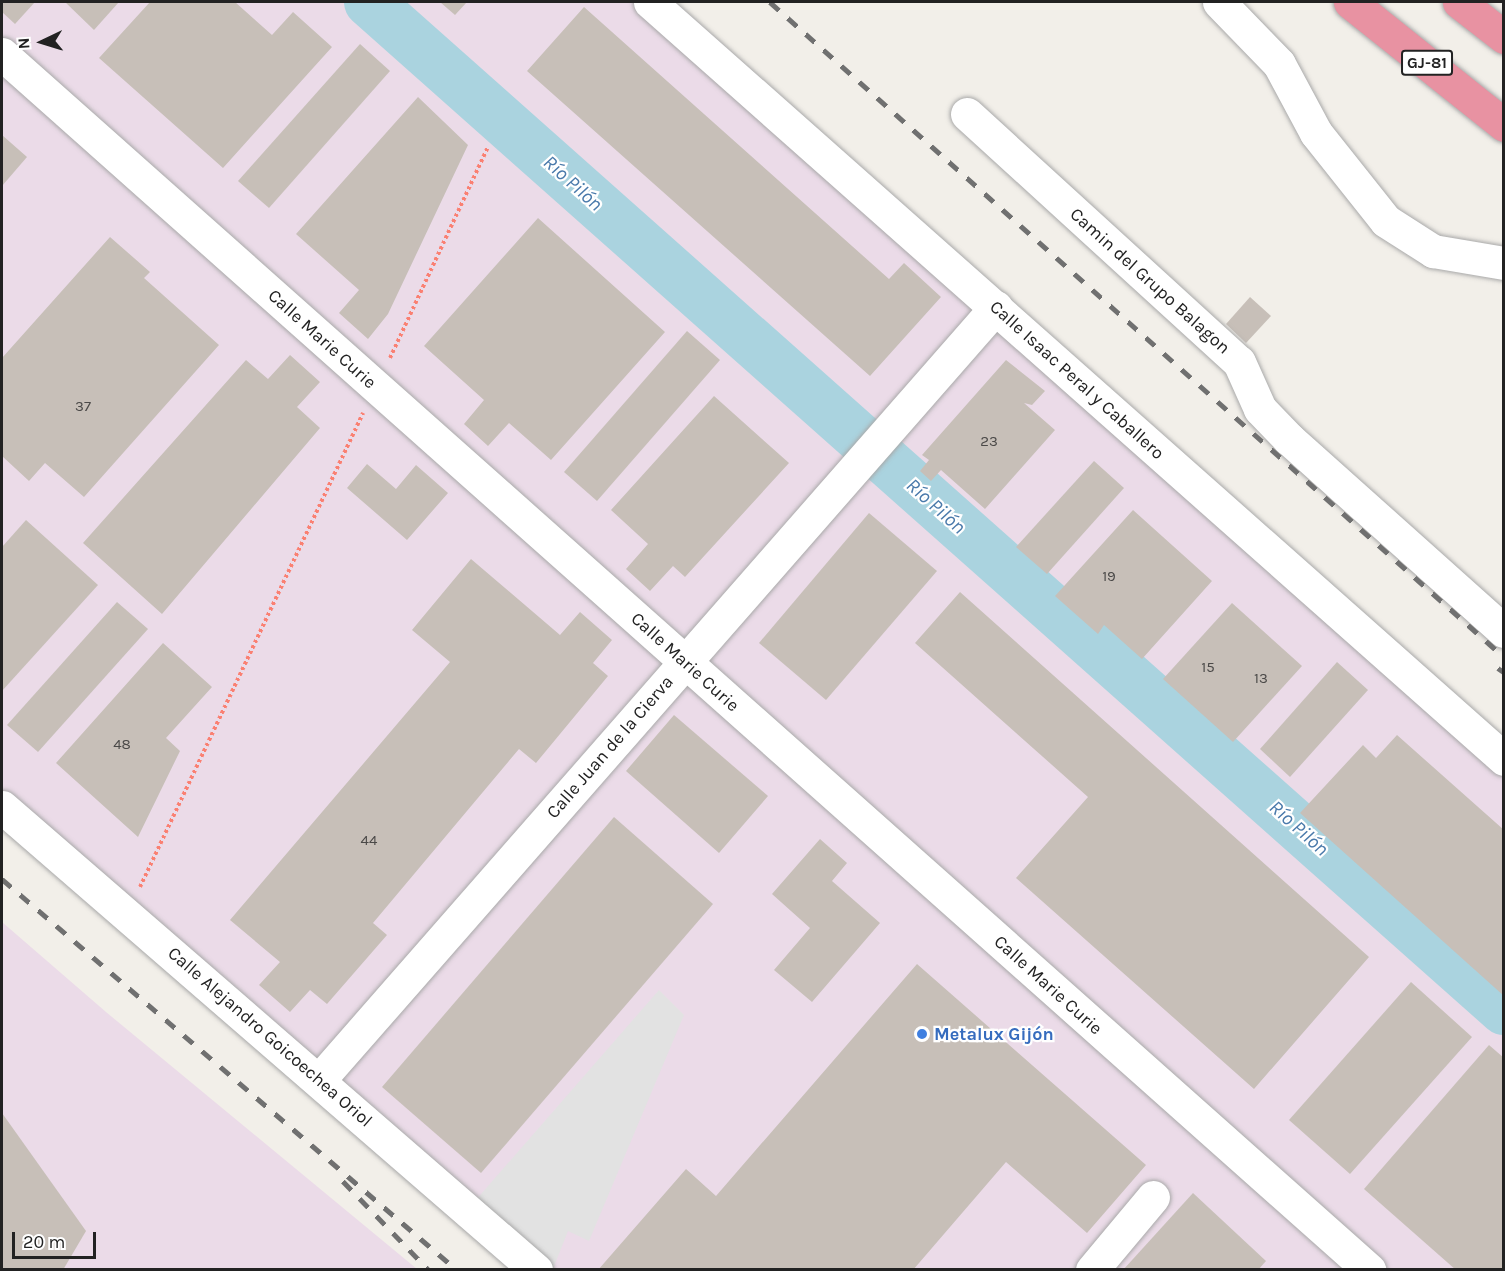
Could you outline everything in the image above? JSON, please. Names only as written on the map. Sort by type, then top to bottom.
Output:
[{"type":"highway","name":"GJ-81","points":[[1350,2],[1503,125]]},
{"type":"highway","points":[[1460,2],[1503,37]]},
{"type":"street","name":"Calle Isaac Peral y Caballero","points":[[650,2],[1503,759]]},
{"type":"street","points":[[1219,2],[1278,64],[1316,133],[1386,221],[1433,251],[1503,263]]},
{"type":"street","name":"Calle Marie Curie","points":[[2,54],[1369,1269]]},
{"type":"street","name":"Camin del Grupo Balagon","points":[[966,114],[1239,362],[1260,409],[1289,439],[1503,631]]},
{"type":"street","name":"Calle Juan de la Cierva","points":[[320,1079],[996,308]]},
{"type":"street","name":"Calle Alejandro Goicoechea Oriol","points":[[2,807],[320,1079],[536,1269]]},
{"type":"street","points":[[1092,1269],[1153,1197]]},
{"type":"path","points":[[127,915],[488,147]]},
{"type":"shaded area","points":[[2,2],[675,2],[1503,738],[1503,1269],[556,1269],[2,810]]},
{"type":"shaded area","points":[[2,922],[106,1012],[417,1269],[2,1269]]},
{"type":"shaded area","points":[[659,990],[684,1015],[589,1241],[568,1231],[553,1269],[536,1269],[468,1209]]},
{"type":"building","points":[[2,2],[35,2],[15,24],[2,12]]},
{"type":"building","points":[[65,2],[119,2],[94,30]]},
{"type":"building","points":[[150,2],[235,2],[272,35],[293,12],[332,47],[223,168],[99,58]]},
{"type":"building","points":[[440,2],[467,2],[455,15]]},
{"type":"building","points":[[584,7],[889,279],[904,263],[941,297],[870,376],[527,71]]},
{"type":"building","points":[[360,44],[390,71],[269,208],[238,181]]},
{"type":"building","points":[[418,97],[468,145],[388,314],[368,339],[339,313],[359,290],[296,234]]},
{"type":"building","points":[[2,135],[27,157],[2,186]]},
{"type":"building","points":[[538,218],[665,332],[551,460],[509,423],[488,446],[464,424],[484,400],[424,346]]},
{"type":"building","points":[[110,237],[150,272],[144,278],[219,345],[84,497],[45,463],[29,481],[2,456],[2,358]]},
{"type":"building","points":[[1250,297],[1271,316],[1246,343],[1226,324]]},
{"type":"building","points":[[687,331],[720,360],[597,501],[564,472]]},
{"type":"building","points":[[290,355],[320,382],[297,407],[320,428],[162,614],[83,543],[246,360],[268,379]]},
{"type":"building","points":[[1006,360],[1045,391],[1032,405],[1024,403],[1055,430],[985,509],[941,470],[931,481],[920,471],[929,460],[922,455]]},
{"type":"building","points":[[714,396],[789,463],[685,577],[673,566],[650,591],[626,569],[648,544],[611,510]]},
{"type":"building","points":[[1094,461],[1124,488],[1047,574],[1016,547]]},
{"type":"building","points":[[367,464],[396,489],[416,465],[448,493],[407,540],[347,488]]},
{"type":"building","points":[[1133,510],[1212,581],[1142,659],[1104,625],[1098,634],[1055,596]]},
{"type":"building","points":[[869,513],[937,571],[826,700],[759,643]]},
{"type":"building","points":[[26,520],[98,585],[2,691],[2,547]]},
{"type":"building","points":[[471,559],[560,635],[580,612],[612,640],[593,663],[608,676],[536,763],[519,749],[373,923],[387,935],[327,1004],[310,990],[290,1012],[259,985],[280,962],[230,920],[450,662],[412,630]]},
{"type":"building","points":[[960,592],[1369,957],[1254,1089],[1016,878],[1088,797],[915,643]]},
{"type":"building","points":[[117,602],[148,629],[38,752],[7,725]]},
{"type":"building","points":[[1232,603],[1302,666],[1233,742],[1163,679]]},
{"type":"building","points":[[163,643],[212,687],[166,738],[180,751],[138,837],[56,763]]},
{"type":"building","points":[[1337,662],[1368,690],[1290,777],[1260,749]]},
{"type":"building","points":[[674,715],[768,796],[719,853],[626,771]]},
{"type":"building","points":[[1397,735],[1504,830],[1504,996],[1300,813],[1363,745],[1376,758]]},
{"type":"building","points":[[614,817],[713,904],[481,1173],[382,1087]]},
{"type":"building","points":[[820,839],[847,863],[832,881],[880,923],[812,1002],[774,970],[810,928],[772,894]]},
{"type":"building","points":[[917,964],[1146,1165],[1087,1233],[1006,1162],[913,1270],[598,1270],[686,1169],[716,1196]]},
{"type":"building","points":[[1411,982],[1472,1037],[1350,1174],[1289,1120]]},
{"type":"building","points":[[1489,1045],[1504,1058],[1504,1270],[1456,1270],[1364,1189]]},
{"type":"building","points":[[2,1113],[86,1231],[63,1270],[2,1270]]},
{"type":"building","points":[[1193,1193],[1266,1261],[1258,1270],[1123,1270]]},
{"type":"waterway","name":"Río Pilón","points":[[369,2],[1504,1010]]},
{"type":"railway","points":[[770,2],[1504,657]]},
{"type":"railway","points":[[1498,668],[1504,672]]},
{"type":"railway","points":[[2,879],[457,1270]]},
{"type":"railway","points":[[343,1181],[429,1270]]},
{"type":"place","name":"Metalux Gijón","points":[[922,1034]]}]
